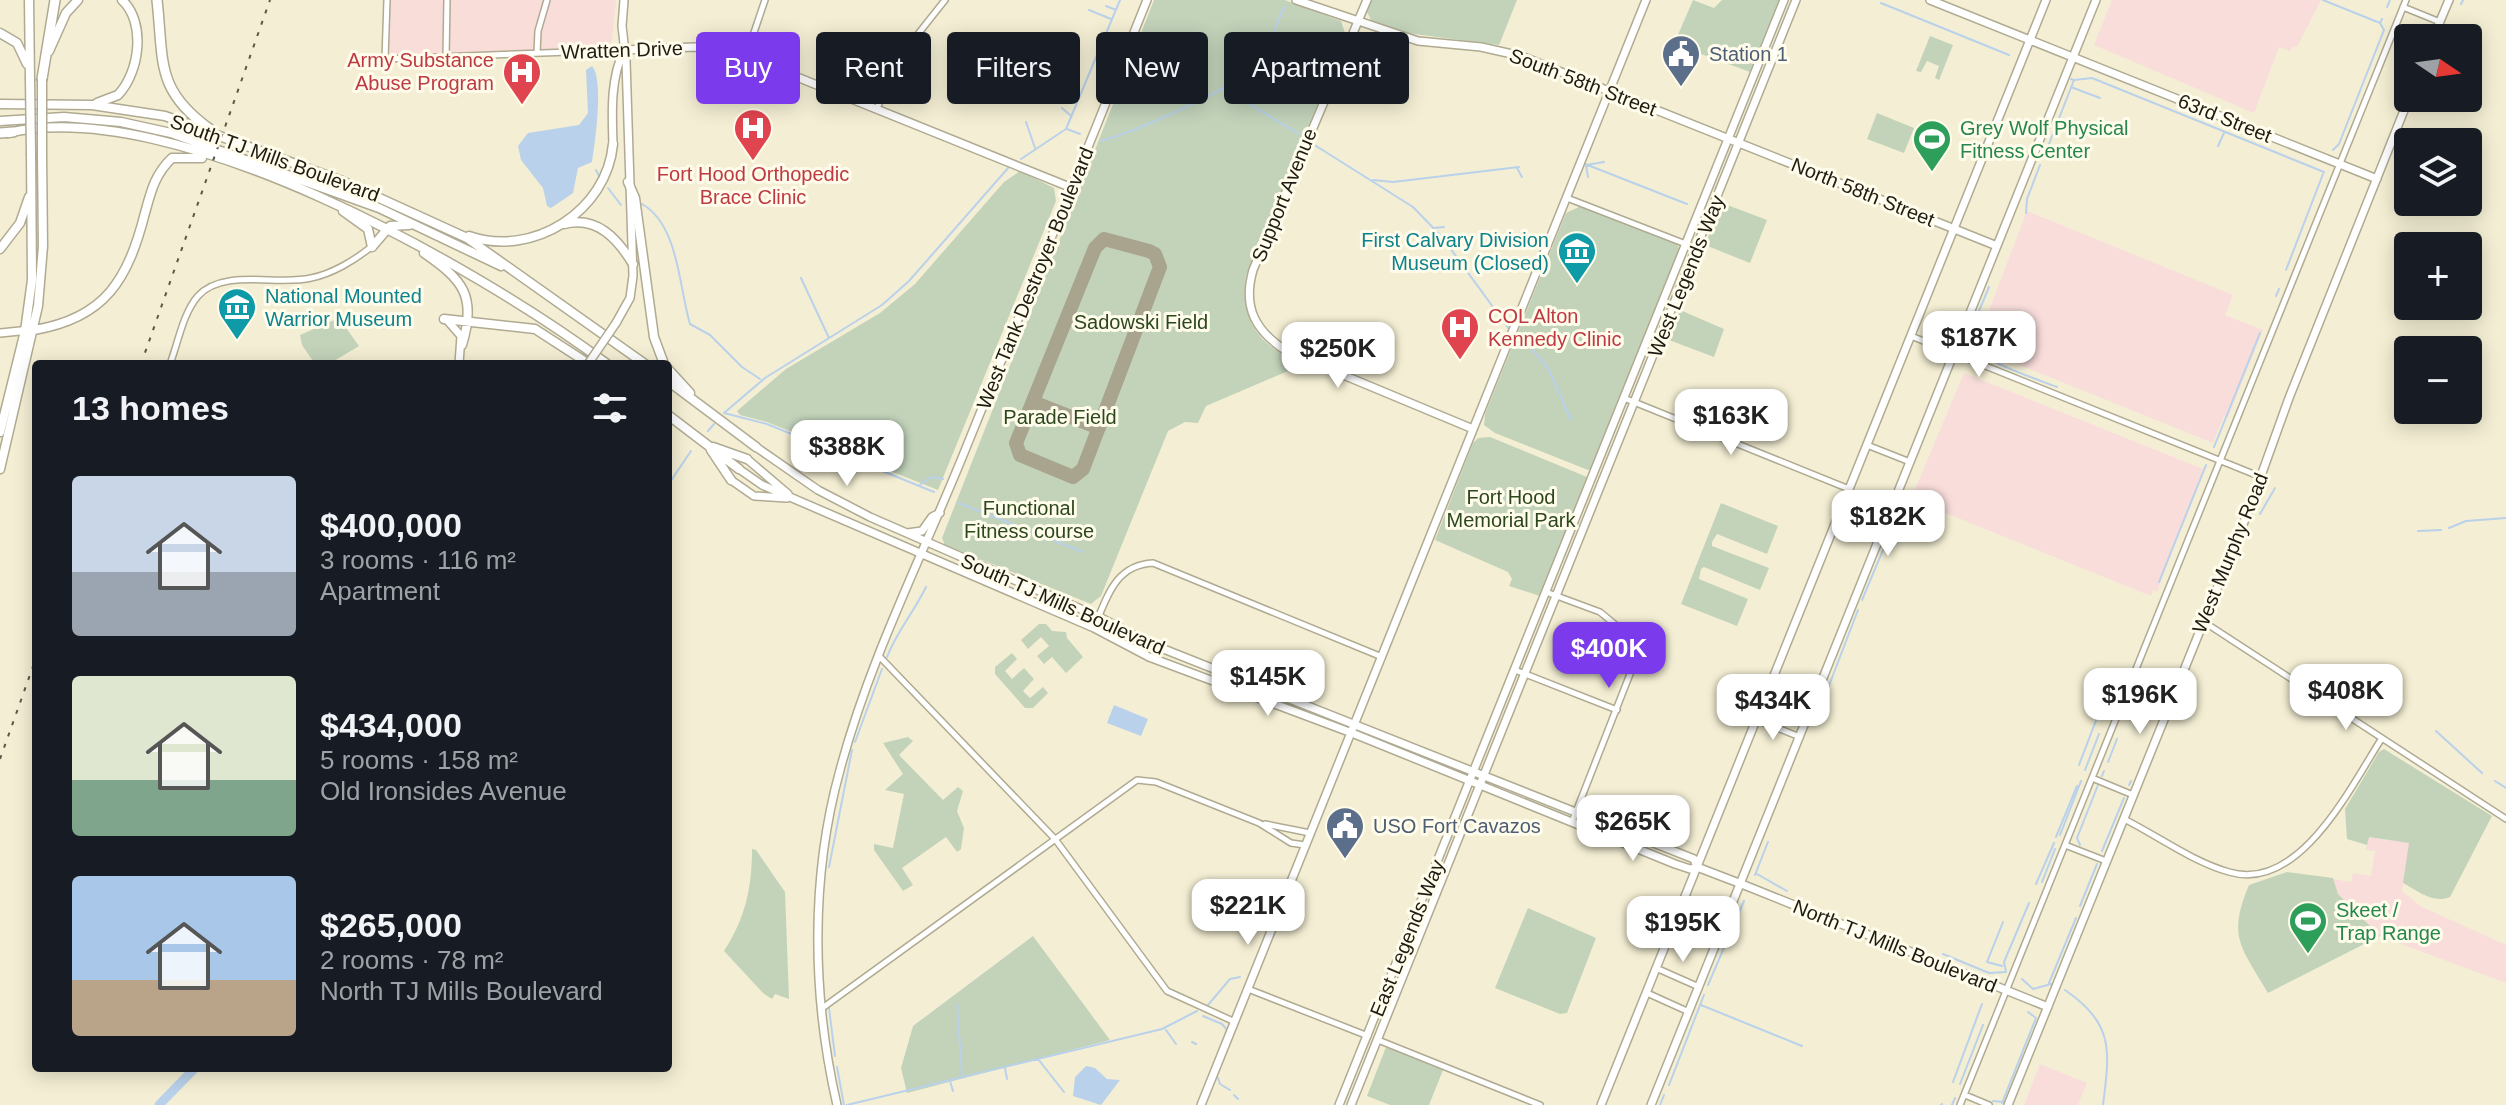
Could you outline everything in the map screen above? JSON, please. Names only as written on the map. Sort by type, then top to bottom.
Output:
[{"type":"highway","points":[[42,79],[55,0]]},
{"type":"highway","points":[[157,0],[164,66],[172,95],[189,115],[211,130]]},
{"type":"highway","points":[[0,134],[13,132]]},
{"type":"main road","points":[[0,432],[30,330],[34,254],[29,0]]},
{"type":"main road","points":[[0,469],[42,274],[42,79],[66,13],[78,0]]},
{"type":"main road","points":[[92,105],[118,95],[133,67],[136,20],[122,0]]},
{"type":"main road","points":[[0,33],[11,38],[21,49],[30,77]]},
{"type":"main road","name":"South TJ Mills Boulevard","points":[[2,104],[92,105],[165,116],[211,130],[352,185],[451,230],[530,280],[640,360]]},
{"type":"main road","name":"South TJ Mills Boulevard","points":[[0,121],[92,119],[171,133],[231,152],[432,231],[530,280]]},
{"type":"main road","name":"South TJ Mills Boulevard","points":[[13,132],[68,129],[139,135],[223,161],[337,204],[521,305],[601,360]]},
{"type":"main road","points":[[555,228],[589,203],[599,190],[608,172],[613,144]]},
{"type":"main road","points":[[30,330],[66,323],[100,303],[114,289],[133,258],[152,187],[166,164],[186,156],[223,161]]},
{"type":"main road","points":[[0,249],[24,215],[32,181]]},
{"type":"main road","points":[[628,182],[635,198],[654,337],[663,360]]},
{"type":"main road","points":[[337,204],[368,229],[372,247],[403,224],[432,231]]},
{"type":"main road","points":[[451,230],[501,242],[575,222],[599,227],[622,244],[633,264]]},
{"type":"main road","points":[[390,231],[454,275],[469,303],[469,321],[462,345]]},
{"type":"main road","points":[[444,319],[535,329],[583,360]]},
{"type":"main road","points":[[672,374],[698,403]]},
{"type":"main road","name":"South TJ Mills Boulevard","points":[[672,384],[756,447]]},
{"type":"main road","points":[[672,418],[739,469]]},
{"type":"street","name":"Wratten Drive","points":[[387,0],[385,59],[696,48]]},
{"type":"street","points":[[446,57],[447,0]]},
{"type":"street","points":[[537,53],[538,31],[547,0]]},
{"type":"street","points":[[592,360],[630,298],[633,264],[624,0]]},
{"type":"street","points":[[754,32],[765,0]]},
{"type":"street","points":[[877,108],[903,53],[945,0]]},
{"type":"street","name":"West Tank Destroyer Boulevard","points":[[837,1105],[821,1009],[818,930],[829,818],[849,739],[879,656],[923,556],[1147,0]]},
{"type":"street","name":"South 58th Street","points":[[1296,0],[1418,41],[1481,47],[1521,56],[1728,138]]},
{"type":"street","name":"Support Avenue","points":[[1367,0],[1253,270],[1249,304],[1259,329],[1288,352],[1473,429]]},
{"type":"street","points":[[1201,1105],[1646,0]]},
{"type":"street","name":"West Legends Way","points":[[1474,770],[1784,0]]},
{"type":"street","name":"West Legends Way","points":[[1485,775],[1796,0]]},
{"type":"street","name":"63rd Street","points":[[1930,0],[2377,179]]},
{"type":"street","points":[[1601,1105],[2046,0]]},
{"type":"street","points":[[1651,1105],[2096,0]]},
{"type":"street","points":[[1960,1105],[2406,0]]},
{"type":"street","points":[[2403,7],[2440,22],[2449,0]]},
{"type":"street","points":[[613,144],[612,105],[618,62],[624,50]]},
{"type":"street","name":"Wratten Drive","points":[[800,77],[1072,188]]},
{"type":"street","name":"West Murphy Road","points":[[2008,1105],[2261,477],[2289,398],[2403,112]]},
{"type":"street","name":"North 58th Street","points":[[1728,138],[1997,246]]},
{"type":"street","points":[[1567,198],[1697,248]]},
{"type":"street","points":[[171,360],[191,307],[208,287],[228,281],[286,283],[318,277],[372,247]]},
{"type":"street","points":[[444,319],[459,331],[462,345],[460,360]]},
{"type":"street","points":[[0,333],[30,330]]},
{"type":"street","points":[[1911,336],[2261,477]]},
{"type":"street","points":[[1624,398],[1849,489]]},
{"type":"street","points":[[1867,445],[1910,462]]},
{"type":"street","name":"South TJ Mills Boulevard","points":[[756,447],[818,490],[927,545],[1099,617],[1180,657],[1485,775]]},
{"type":"street","points":[[739,469],[754,496],[793,498]]},
{"type":"street","points":[[739,469],[793,498]]},
{"type":"street","name":"South TJ Mills Boulevard","points":[[739,469],[762,485],[1094,628],[1149,657],[1481,785]]},
{"type":"street","points":[[903,533],[922,531],[940,513]]},
{"type":"street","points":[[1094,628],[1117,579],[1129,568],[1145,563],[1172,569],[1382,657]]},
{"type":"street","points":[[1546,592],[1600,612],[1641,646],[1572,822]]},
{"type":"street","points":[[2203,621],[2506,819]]},
{"type":"street","points":[[879,656],[1055,839],[1167,991],[1235,1022]]},
{"type":"street","points":[[1515,670],[1617,710]]},
{"type":"street","points":[[1757,720],[1800,737]]},
{"type":"street","points":[[2124,818],[2218,868],[2241,875],[2253,874],[2286,863],[2315,839],[2382,738]]},
{"type":"street","name":"East Legends Way","points":[[1339,1105],[1474,770]]},
{"type":"street","name":"East Legends Way","points":[[1351,1105],[1485,775]]},
{"type":"street","name":"North TJ Mills Boulevard","points":[[1485,775],[1694,859],[1697,867]]},
{"type":"street","points":[[2092,778],[2133,795]]},
{"type":"street","points":[[821,1009],[1128,785],[1142,779],[1259,823],[1311,834]]},
{"type":"street","name":"North TJ Mills Boulevard","points":[[1481,785],[1690,869],[1697,867],[1741,884],[2048,1007]]},
{"type":"street","points":[[1259,823],[1291,843],[1306,845]]},
{"type":"street","points":[[1291,843],[1301,859]]},
{"type":"street","points":[[2065,845],[2106,861]]},
{"type":"street","points":[[1656,968],[1699,987]]},
{"type":"street","points":[[1248,989],[1368,1036],[1370,1061]]},
{"type":"street","points":[[1647,993],[1689,1012]]},
{"type":"street","points":[[1375,1018],[1374,1034],[1378,1040],[1540,1105]]},
{"type":"street","points":[[1965,1095],[1989,1105]]},
{"type":"shaded area","points":[[390,0],[616,0],[612,41],[606,48],[394,56],[389,51]]},
{"type":"shaded area","points":[[2112,0],[2321,0],[2297,47],[2293,46],[2290,51],[2279,47],[2254,113],[2094,45]]},
{"type":"shaded area","points":[[2027,211],[2233,295],[2225,315],[2263,330],[2228,417],[2224,416],[2213,443],[1975,347]]},
{"type":"shaded area","points":[[1964,373],[2203,469],[2157,592],[2153,590],[2151,596],[1911,499]]},
{"type":"shaded area","points":[[2368,837],[2410,843],[2402,891],[2420,906],[2506,945],[2506,983],[2380,936],[2338,894],[2333,879],[2351,882],[2353,873],[2371,876],[2375,851],[2366,850]]},
{"type":"shaded area","points":[[2040,1064],[2087,1083],[2078,1105],[2024,1105]]},
{"type":"green space","name":"Sadowski Field","points":[[1154,0],[1285,0],[1341,21],[1345,32],[1224,32],[1224,104],[1318,104],[1246,276],[1246,305],[1255,329],[1273,348],[1298,362],[1295,368],[1206,406],[1198,423],[1185,422],[1168,431],[1101,596],[1091,604],[945,545],[942,538],[1113,104],[1208,104],[1208,32],[1141,32]]},
{"type":"green space","points":[[1372,0],[1517,0],[1499,45],[1403,32],[1372,22],[1367,12]]},
{"type":"green space","points":[[1693,0],[1714,8],[1722,0],[1779,0],[1750,72],[1674,44]]},
{"type":"green space","points":[[1930,36],[1953,45],[1939,80],[1935,78],[1939,66],[1927,61],[1921,72],[1916,71]]},
{"type":"green space","points":[[1877,113],[1914,128],[1904,153],[1867,139]]},
{"type":"green space","points":[[1020,171],[1054,188],[1056,201],[938,490],[767,422],[740,415],[737,411],[786,369],[880,313],[915,284],[1004,182]]},
{"type":"green space","points":[[1722,203],[1767,220],[1750,263],[1705,245]]},
{"type":"green space","points":[[1581,206],[1676,243],[1680,249],[1592,469],[1588,470],[1495,433],[1484,425],[1485,414],[1566,213]]},
{"type":"green space","points":[[1680,310],[1724,329],[1714,357],[1669,340]]},
{"type":"green space","points":[[339,318],[359,346],[336,360],[312,360],[302,345],[300,335]]},
{"type":"green space","name":"Fort Hood Memorial Park","points":[[1490,437],[1587,477],[1540,596],[1509,586],[1512,579],[1508,572],[1435,540],[1473,443],[1478,438]]},
{"type":"green space","points":[[1721,503],[1778,526],[1767,554],[1717,534],[1712,542],[1712,546],[1769,568],[1760,590],[1704,567],[1701,569],[1699,579],[1748,599],[1737,626],[1681,604]]},
{"type":"green space","points":[[1039,624],[1046,624],[1052,631],[1066,632],[1067,638],[1083,657],[1066,673],[1052,657],[1044,664],[1037,656],[1049,646],[1041,637],[1028,649],[1021,640]]},
{"type":"green space","points":[[1012,653],[1017,659],[1005,671],[1012,679],[1024,668],[1034,679],[1023,691],[1030,698],[1043,687],[1048,693],[1033,708],[1025,708],[995,674],[995,667]]},
{"type":"green space","points":[[908,737],[913,741],[899,755],[943,800],[958,787],[963,791],[957,811],[964,828],[961,849],[957,852],[946,837],[902,868],[913,885],[903,891],[874,850],[874,844],[893,848],[904,794],[885,790],[903,774],[883,743]]},
{"type":"green space","points":[[2384,749],[2492,816],[2450,897],[2432,898],[2403,883],[2409,843],[2369,837],[2367,845],[2347,839],[2345,809],[2379,752]]},
{"type":"green space","points":[[752,849],[756,850],[785,892],[789,999],[775,994],[772,999],[764,994],[724,951],[746,903]]},
{"type":"green space","points":[[2287,872],[2333,878],[2338,894],[2380,936],[2268,993],[2244,952],[2238,930],[2239,917],[2249,885]]},
{"type":"green space","points":[[1528,908],[1596,938],[1567,1013],[1560,1014],[1495,988]]},
{"type":"green space","points":[[1033,936],[1110,1040],[907,1093],[901,1068],[913,1026]]},
{"type":"green space","points":[[1386,1047],[1443,1070],[1429,1105],[1390,1105],[1367,1096]]},
{"type":"water","points":[[592,66],[596,73],[598,97],[592,162],[578,168],[573,193],[551,208],[547,206],[543,188],[521,160],[518,146],[528,133],[579,125],[588,113],[586,70]]},
{"type":"water","points":[[1114,705],[1148,719],[1141,736],[1107,723]]},
{"type":"water","points":[[1086,1066],[1095,1068],[1107,1079],[1120,1080],[1101,1105],[1073,1096],[1075,1077]]},
{"type":"waterway","points":[[1021,159],[1066,129],[1120,0]]},
{"type":"waterway","points":[[2323,0],[2380,23],[2382,19]]},
{"type":"waterway","points":[[2387,7],[2390,0]]},
{"type":"waterway","points":[[2461,4],[2463,0]]},
{"type":"waterway","points":[[1881,3],[2009,55]]},
{"type":"waterway","points":[[1106,6],[1116,10]]},
{"type":"waterway","points":[[1101,141],[1184,108],[1246,74],[1266,51],[1284,7]]},
{"type":"waterway","points":[[1089,10],[1111,19]]},
{"type":"waterway","points":[[2333,150],[2339,144],[2384,30],[2380,23]]},
{"type":"waterway","points":[[2074,80],[2092,78],[2324,172]]},
{"type":"waterway","points":[[2049,144],[2074,80],[2071,79]]},
{"type":"waterway","points":[[1222,87],[1299,134]]},
{"type":"waterway","points":[[2071,87],[2100,98]]},
{"type":"waterway","points":[[1062,108],[1070,115]]},
{"type":"waterway","points":[[1026,122],[1035,148]]},
{"type":"waterway","points":[[1067,129],[1080,134]]},
{"type":"waterway","points":[[2218,146],[2224,133]]},
{"type":"waterway","points":[[1313,144],[1413,207],[1442,237],[1509,329]]},
{"type":"waterway","points":[[1588,177],[1586,165],[1604,162]]},
{"type":"waterway","points":[[1585,164],[1687,204]]},
{"type":"waterway","points":[[2026,213],[2027,199],[2040,165]]},
{"type":"waterway","points":[[934,492],[767,424],[724,413],[765,378],[882,305],[909,281],[1009,167]]},
{"type":"waterway","points":[[1373,180],[1393,182],[1519,167]]},
{"type":"waterway","points":[[1517,168],[1522,177]]},
{"type":"waterway","points":[[596,170],[599,176]]},
{"type":"waterway","points":[[2286,270],[2323,174]]},
{"type":"waterway","points":[[608,188],[621,205]]},
{"type":"waterway","points":[[642,204],[664,227],[671,242],[690,324],[710,335],[742,367],[760,379]]},
{"type":"waterway","points":[[1433,228],[1444,227]]},
{"type":"waterway","points":[[801,278],[829,338]]},
{"type":"waterway","points":[[1967,340],[1989,287]]},
{"type":"waterway","points":[[2276,296],[2279,289]]},
{"type":"waterway","points":[[1518,333],[1548,368],[1571,420]]},
{"type":"waterway","points":[[2214,447],[2260,333]]},
{"type":"waterway","points":[[1969,341],[1995,362],[2057,387]]},
{"type":"waterway","points":[[708,431],[714,424]]},
{"type":"waterway","points":[[672,479],[691,451]]},
{"type":"waterway","points":[[2159,582],[2206,465]]},
{"type":"waterway","points":[[920,485],[931,477],[943,479]]},
{"type":"waterway","points":[[2260,514],[2275,488]]},
{"type":"waterway","points":[[1889,534],[1901,500]]},
{"type":"waterway","points":[[959,503],[1083,552]]},
{"type":"waterway","points":[[2449,528],[2466,521],[2506,518]]},
{"type":"waterway","points":[[2418,531],[2441,530]]},
{"type":"waterway","points":[[1862,600],[1883,550]]},
{"type":"waterway","points":[[887,657],[926,587]]},
{"type":"waterway","points":[[1815,722],[1858,610]]},
{"type":"waterway","points":[[855,742],[882,669]]},
{"type":"waterway","points":[[2079,765],[2108,689]]},
{"type":"waterway","points":[[2436,731],[2482,773]]},
{"type":"waterway","points":[[2085,770],[2099,734]]},
{"type":"waterway","points":[[2108,762],[2117,739]]},
{"type":"waterway","points":[[829,867],[852,750]]},
{"type":"waterway","points":[[2102,776],[2104,771]]},
{"type":"waterway","points":[[2060,835],[2081,781]]},
{"type":"waterway","points":[[2129,785],[2131,781]]},
{"type":"waterway","points":[[2495,781],[2506,788]]},
{"type":"waterway","points":[[2080,845],[2077,838],[2098,785]]},
{"type":"waterway","points":[[2056,837],[2077,786]]},
{"type":"waterway","points":[[2102,851],[2124,798]]},
{"type":"waterway","points":[[1755,875],[1768,842]]},
{"type":"waterway","points":[[2036,884],[2054,843]]},
{"type":"waterway","points":[[2042,882],[2055,849]]},
{"type":"waterway","points":[[2080,906],[2097,864]]},
{"type":"waterway","points":[[1757,874],[1787,891]]},
{"type":"waterway","points":[[1708,985],[1744,901]]},
{"type":"waterway","points":[[1943,954],[1989,973],[2006,972],[2004,962],[2029,903]]},
{"type":"waterway","points":[[2049,983],[2076,918]]},
{"type":"waterway","points":[[2002,966],[1987,962],[2003,922]]},
{"type":"waterway","points":[[1208,1005],[1230,979],[1240,977]]},
{"type":"waterway","points":[[2022,979],[2033,989],[2051,984]]},
{"type":"waterway","points":[[2065,990],[2093,1015],[2105,1040],[2107,1069],[2103,1105]]},
{"type":"waterway","points":[[1669,1085],[1704,995]]},
{"type":"waterway","points":[[957,1004],[962,1075]]},
{"type":"waterway","points":[[1953,1082],[1982,1004]]},
{"type":"waterway","points":[[1701,1005],[1802,1046]]},
{"type":"waterway","points":[[829,1008],[835,1056]]},
{"type":"waterway","points":[[847,1105],[1162,1029],[1197,1011]]},
{"type":"waterway","points":[[2002,1103],[2036,1018],[2028,1012]]},
{"type":"waterway","points":[[1203,1016],[1222,1024],[1227,1030]]},
{"type":"waterway","points":[[1960,1084],[1983,1025]]},
{"type":"waterway","points":[[1166,1030],[1176,1044]]},
{"type":"waterway","points":[[1192,1042],[1196,1044]]},
{"type":"waterway","points":[[1038,1059],[1064,1092]]},
{"type":"waterway","points":[[837,1067],[844,1105]]},
{"type":"waterway","points":[[1005,1068],[1007,1079]]},
{"type":"waterway","points":[[159,1105],[191,1072]]},
{"type":"waterway","points":[[1218,1078],[1220,1084],[1230,1090]]},
{"type":"waterway","points":[[950,1081],[953,1091]]},
{"type":"waterway","points":[[1234,1095],[1238,1099]]},
{"type":"waterway","points":[[1660,1105],[1664,1095]]},
{"type":"waterway","points":[[1952,1105],[1955,1098]]},
{"type":"waterway","points":[[1993,1101],[2003,1102]]},
{"type":"taxiway","points":[[1104,239],[1149,251],[1155,254],[1160,267],[1083,469],[1073,477],[1020,455],[1016,443],[1095,248],[1104,239]]},
{"type":"taxiway","points":[[1033,402],[1099,428]]},
{"type":"railway","points":[[142,360],[270,0]]},
{"type":"railway","points":[[0,759],[32,669]]},
{"type":"place","name":"Station 1","points":[[1681,88]]},
{"type":"place","name":"Army Substance Abuse Program","points":[[522,106]]},
{"type":"place","name":"Fort Hood Orthopedic Brace Clinic","points":[[753,162]]},
{"type":"place","name":"Grey Wolf Physical Fitness Center","points":[[1932,173]]},
{"type":"place","name":"First Calvary Division Museum (Closed)","points":[[1577,285]]},
{"type":"place","name":"National Mounted Warrior Museum","points":[[237,341]]},
{"type":"place","name":"COL Alton Kennedy Clinic","points":[[1460,361]]},
{"type":"place","name":"USO Fort Cavazos","points":[[1345,860]]},
{"type":"place","name":"Skeet / Trap Range","points":[[2308,955]]},
{"type":"park label","name":"Parade Field","points":[[1060,417]]},
{"type":"park label","name":"Functional Fitness course","points":[[1029,520]]}]
